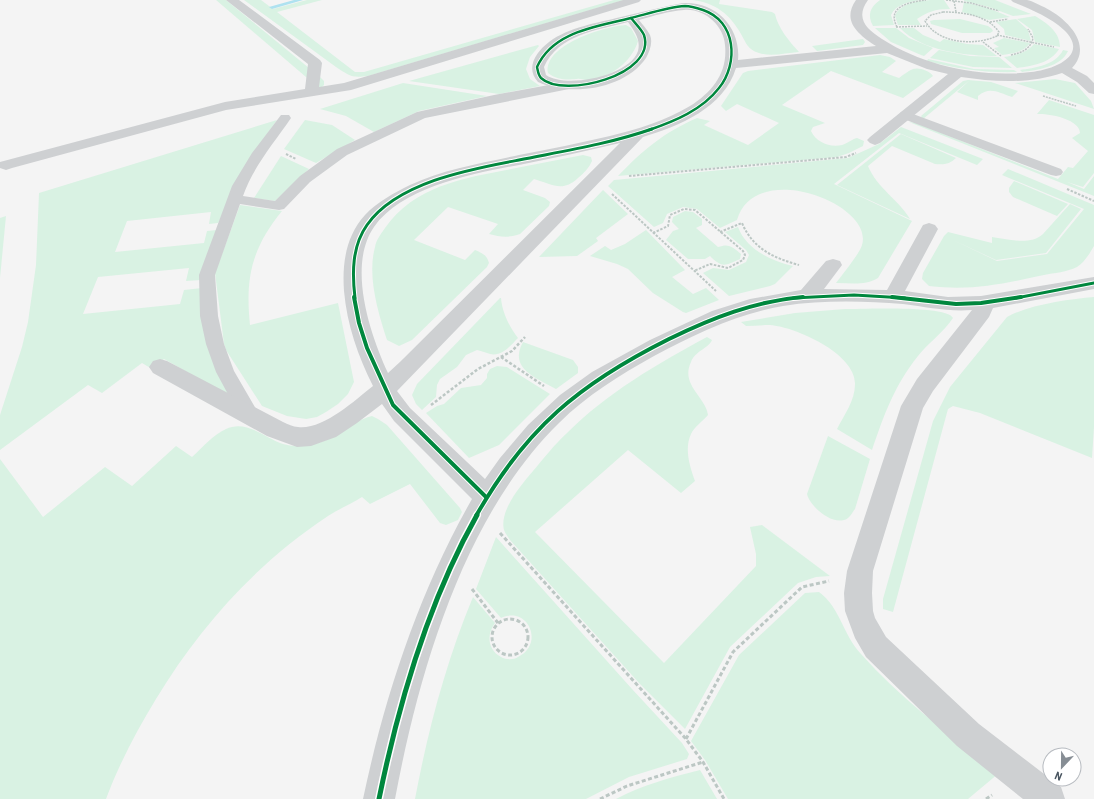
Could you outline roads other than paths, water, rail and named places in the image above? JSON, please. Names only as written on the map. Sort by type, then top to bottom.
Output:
[{"type":"street","points":[[232,0],[315,63],[312,92]]},
{"type":"street","points":[[6,165],[225,106],[346,88],[635,0]]},
{"type":"street","points":[[862,0],[857,6],[855,12],[856,19],[866,34],[888,49],[921,62],[959,72],[993,76],[1018,76],[1043,73],[1063,68],[1072,62],[1078,52],[1078,41],[1074,34],[1066,26],[1045,12],[1016,0]]},
{"type":"street","points":[[486,497],[394,406],[370,359],[355,308],[352,265],[358,238],[372,218],[393,201],[439,177],[637,134],[687,114],[707,100],[718,89],[730,70],[731,65],[732,44],[729,30],[716,17],[704,9],[685,6],[631,18],[569,36],[554,44],[542,56],[537,67],[540,76],[543,80],[551,83],[566,86],[584,85],[606,80],[630,70],[639,60],[646,47],[645,35],[639,25],[631,18]]},
{"type":"street","points":[[731,65],[888,49]]},
{"type":"street","points":[[1063,68],[1082,79],[1094,90]]},
{"type":"street","points":[[875,140],[959,72]]},
{"type":"street","points":[[160,368],[274,429],[297,436],[311,436],[328,430],[349,417],[385,389],[408,367],[637,134]]},
{"type":"street","points":[[893,296],[929,229]]},
{"type":"street","points":[[806,297],[833,265]]},
{"type":"street","points":[[379,799],[387,758],[411,671],[448,571],[486,497],[513,458],[536,430],[568,401],[593,382],[696,325],[736,309],[785,298],[893,296],[961,304],[985,303],[1047,290],[1094,283]]},
{"type":"street","points":[[985,303],[982,312],[925,385],[912,406],[860,572],[858,588],[858,613],[864,630],[876,646],[968,735],[1049,799]]},
{"type":"lane","points":[[234,199],[279,206],[290,192],[318,168],[342,152],[420,115],[494,99],[566,86]]},
{"type":"lane","points":[[905,115],[1056,172]]},
{"type":"lane","points":[[250,416],[225,372],[215,344],[209,316],[206,275],[239,186],[265,145],[285,118]]},
{"type":"waterway","points":[[272,7],[300,0]]}]
